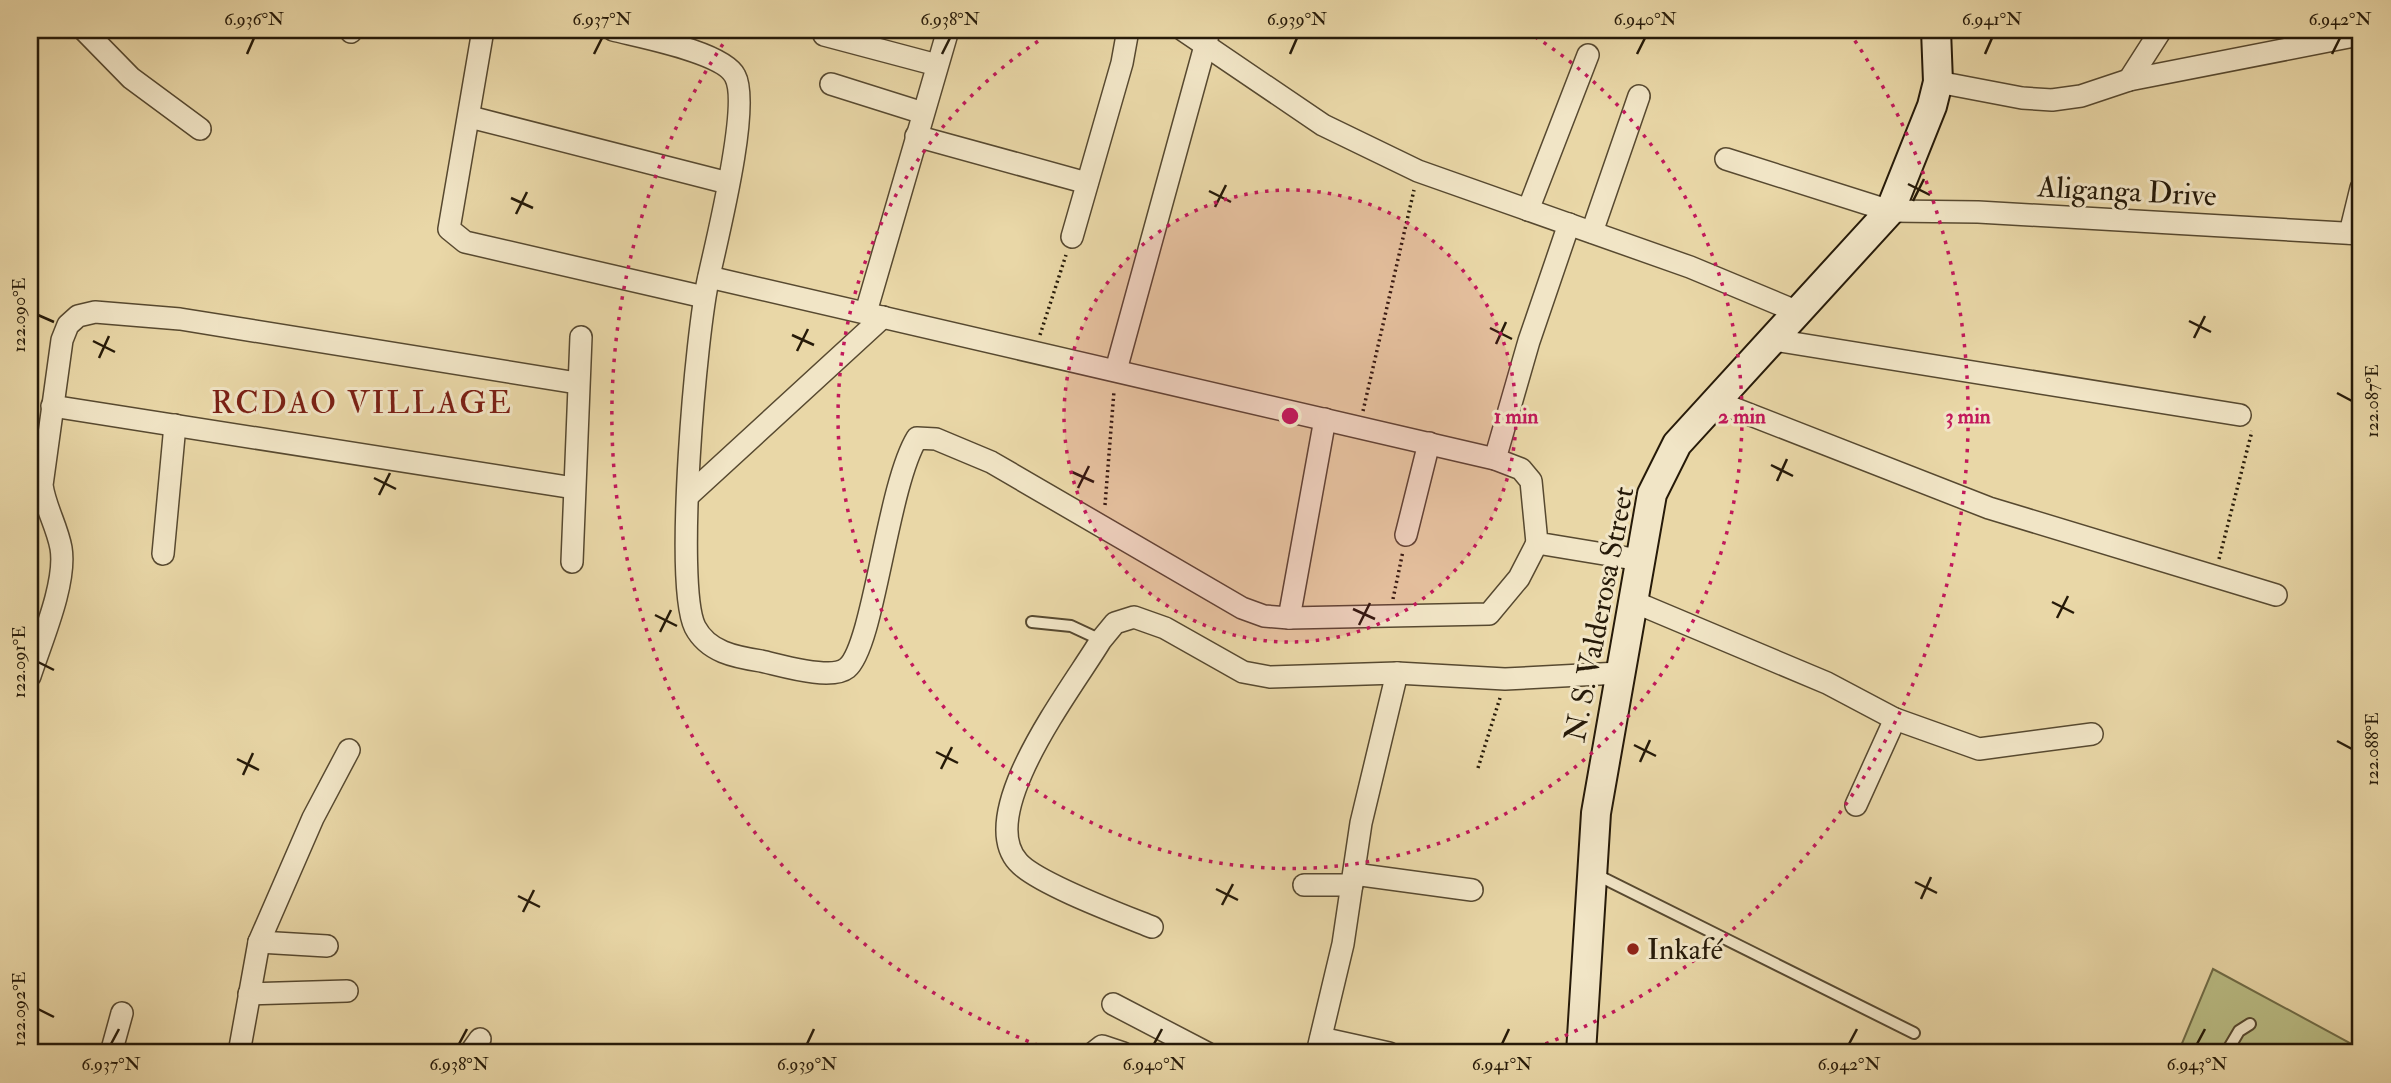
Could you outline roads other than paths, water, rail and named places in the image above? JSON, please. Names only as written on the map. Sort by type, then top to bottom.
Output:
[{"type":"main road","name":"N. S. Valderosa Street","points":[[1581,1053],[1596,813],[1652,494],[1677,444],[1890,211],[1932,106],[1938,82],[1936,30]]},
{"type":"street","points":[[84,30],[131,78],[200,129]]},
{"type":"street","points":[[483,30],[449,229],[453,235],[465,242],[706,287],[875,314],[1495,459],[1521,469],[1531,481],[1537,543],[1518,578],[1493,612],[1389,618],[1264,616],[1242,608],[1104,525],[991,462],[936,439],[917,438],[905,457],[893,499],[863,641],[847,668],[838,673],[822,673],[733,656],[713,648],[696,629],[687,591],[689,495],[706,287],[728,183],[741,100],[736,76],[727,65],[697,53],[613,30]]},
{"type":"street","points":[[689,495],[875,314],[916,136],[948,30]]},
{"type":"street","points":[[1072,237],[1128,30]]},
{"type":"street","points":[[1183,30],[1207,37],[1322,125],[1418,171],[1690,267],[1798,312]]},
{"type":"street","points":[[2129,80],[2161,30]]},
{"type":"street","points":[[1938,82],[2022,98],[2052,100],[2081,96],[2129,80],[2354,36],[2357,30]]},
{"type":"street","points":[[824,35],[937,65]]},
{"type":"street","points":[[1116,370],[1207,37]]},
{"type":"street","points":[[1528,210],[1588,55]]},
{"type":"street","points":[[831,84],[923,113]]},
{"type":"street","points":[[1592,232],[1639,96]]},
{"type":"street","points":[[470,117],[728,183]]},
{"type":"street","points":[[916,136],[1087,183]]},
{"type":"street","name":"Aliganga Drive","points":[[1726,159],[1890,211],[1978,212],[2356,233]]},
{"type":"street","points":[[2356,233],[2361,188]]},
{"type":"street","points":[[1495,459],[1529,341],[1569,224]]},
{"type":"street","points":[[30,676],[61,568],[61,548],[46,509],[42,485],[62,340],[68,325],[78,316],[95,313],[180,319],[577,383]]},
{"type":"street","points":[[572,562],[577,383],[581,337]]},
{"type":"street","points":[[1774,340],[2240,415]]},
{"type":"street","points":[[1715,401],[1989,508],[2276,595]]},
{"type":"street","points":[[52,407],[574,488]]},
{"type":"street","points":[[1289,618],[1325,419]]},
{"type":"street","points":[[163,554],[175,425]]},
{"type":"street","points":[[1406,535],[1429,443]]},
{"type":"street","points":[[1537,543],[1640,559]]},
{"type":"street","points":[[1633,601],[1827,683],[1895,719],[1979,749],[2092,734]]},
{"type":"street","points":[[1152,927],[1019,864],[1006,844],[1006,818],[1016,779],[1101,640],[1115,623],[1134,617],[1165,628],[1226,665],[1254,675],[1397,673],[1505,679],[1619,673]]},
{"type":"street","points":[[1389,1053],[1319,1046],[1343,944],[1362,823],[1397,673]]},
{"type":"street","points":[[1856,805],[1895,719]]},
{"type":"street","points":[[239,1053],[259,942],[313,818],[349,750]]},
{"type":"street","points":[[1304,885],[1353,879],[1472,890]]},
{"type":"street","points":[[259,942],[327,946]]},
{"type":"street","points":[[250,994],[347,991]]},
{"type":"street","points":[[1113,1004],[1207,1053]]},
{"type":"street","points":[[111,1053],[122,1013]]},
{"type":"street","points":[[1093,1053],[1107,1045],[1123,1053]]},
{"type":"lane","points":[[1032,622],[1071,626],[1101,640]]},
{"type":"lane","points":[[1592,873],[1914,1033]]},
{"type":"lane","points":[[2226,1053],[2239,1031],[2250,1024]]},
{"type":"place","name":"Inkafé","points":[[1633,949]]},
{"type":"district","name":"RCDAO VILLAGE","points":[[362,402]]}]
